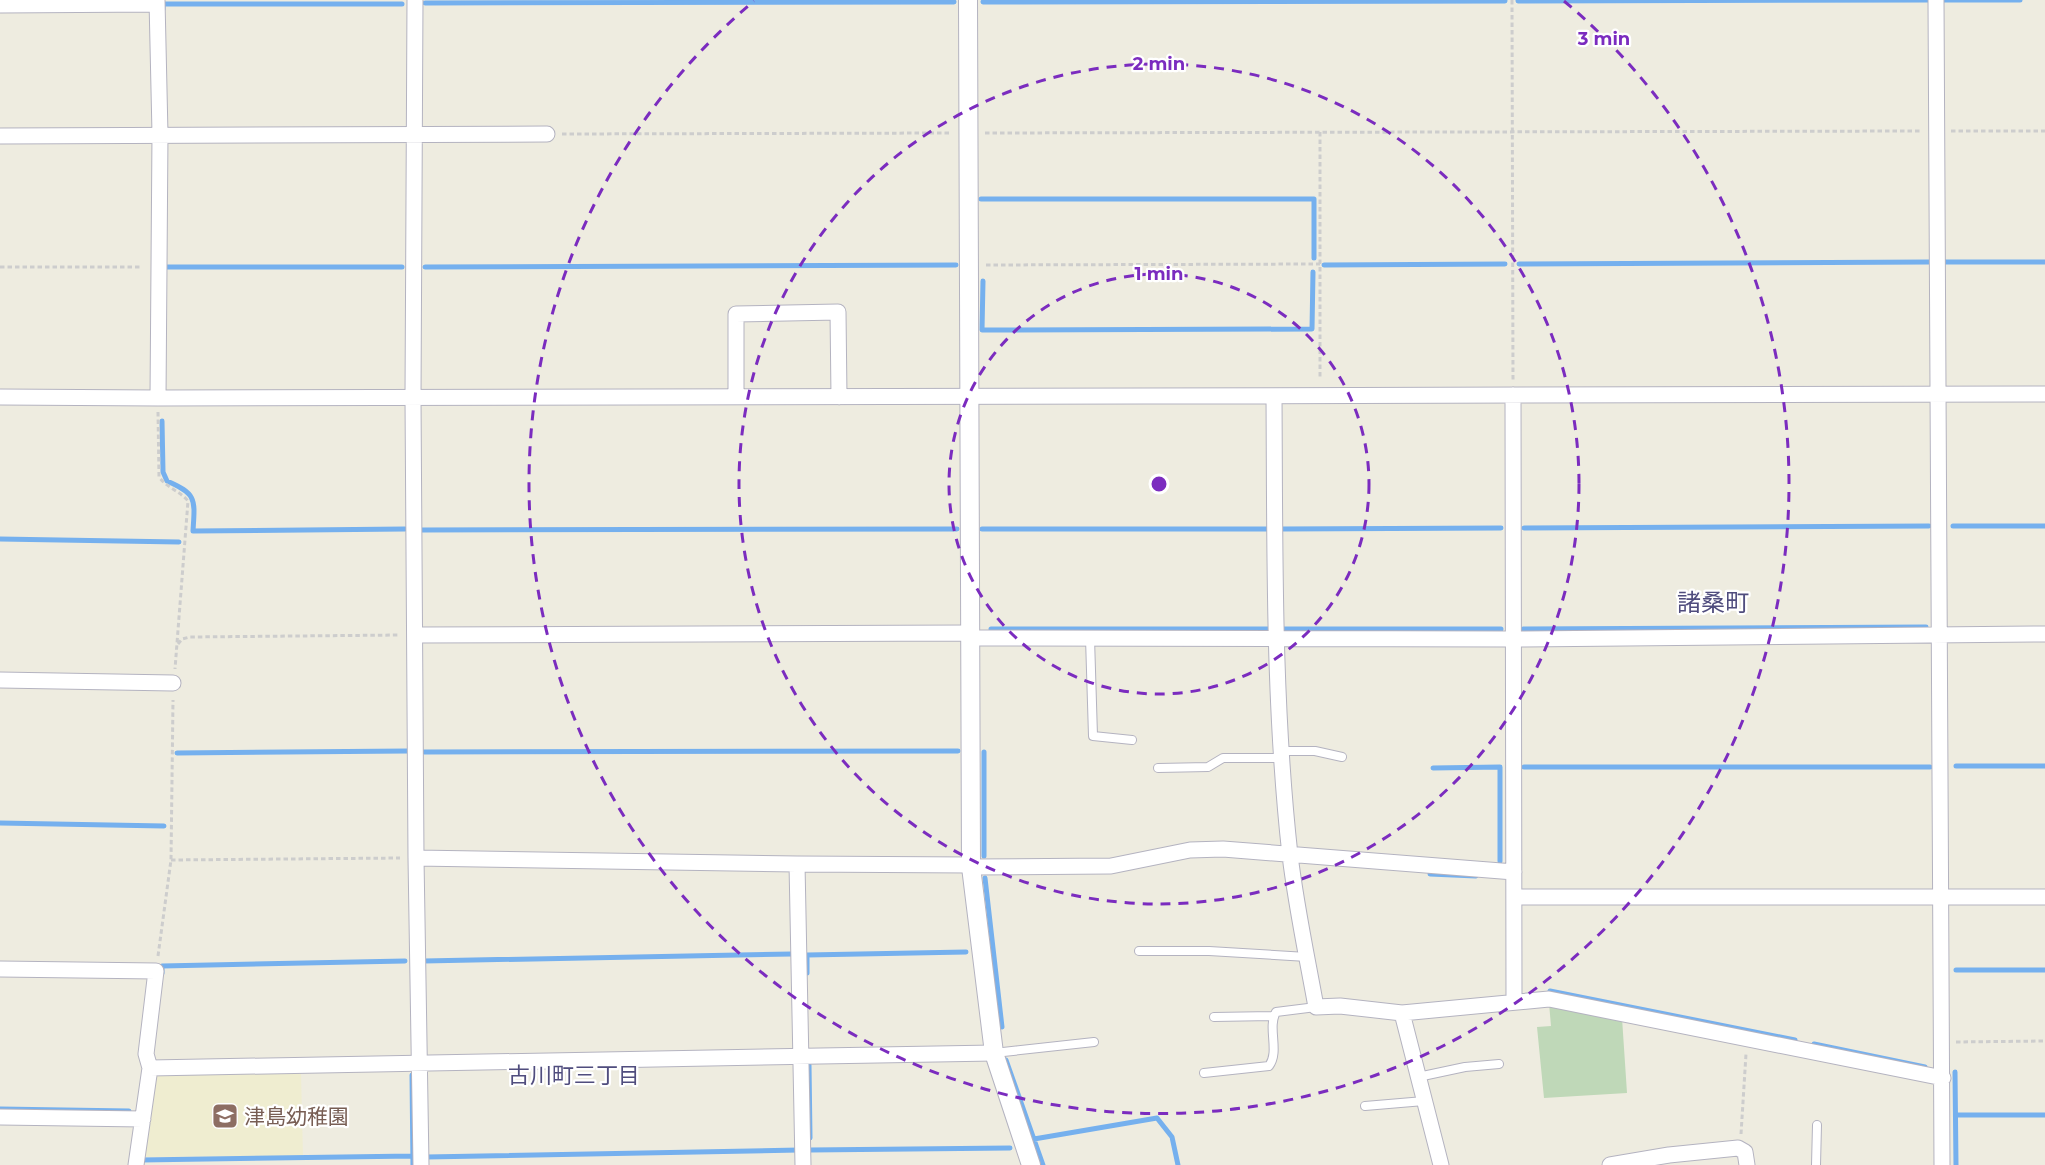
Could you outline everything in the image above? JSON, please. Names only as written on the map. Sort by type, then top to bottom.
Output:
[{"type":"street","points":[[415,0],[413,398],[421,1165]]},
{"type":"street","points":[[968,0],[971,866],[994,1053],[1031,1165]]},
{"type":"street","points":[[1936,0],[1942,1165]]},
{"type":"street","points":[[0,5],[157,2],[160,134],[158,398]]},
{"type":"street","points":[[0,136],[547,134]]},
{"type":"street","points":[[736,397],[736,314],[838,312],[838,397]]},
{"type":"street","points":[[0,397],[2045,394]]},
{"type":"street","points":[[1513,395],[1514,1001]]},
{"type":"street","points":[[1274,396],[1276,638],[1290,856],[1316,1007],[1340,1006],[1402,1013],[1549,999],[1943,1078]]},
{"type":"street","points":[[416,635],[969,635],[1090,638],[1513,639],[2045,634]]},
{"type":"street","points":[[0,680],[173,683]]},
{"type":"street","points":[[416,858],[1111,866],[1190,850],[1223,849],[1514,872]]},
{"type":"street","points":[[797,864],[803,1165]]},
{"type":"street","points":[[1514,897],[2045,897]]},
{"type":"street","points":[[0,969],[156,972],[146,1054],[150,1068],[136,1165]]},
{"type":"street","points":[[1402,1013],[1441,1165]]},
{"type":"street","points":[[150,1068],[994,1053]]},
{"type":"street","points":[[0,1117],[143,1119]]},
{"type":"street","points":[[1610,1165],[1669,1155],[1740,1149],[1745,1152],[1747,1165]]},
{"type":"lane","points":[[1090,638],[1094,736],[1132,740]]},
{"type":"lane","points":[[1158,768],[1208,767],[1223,758],[1316,751],[1342,757]]},
{"type":"lane","points":[[1139,951],[1209,951],[1307,957]]},
{"type":"lane","points":[[1204,1073],[1269,1066],[1273,1060],[1276,1012],[1316,1007]]},
{"type":"lane","points":[[1214,1017],[1274,1016]]},
{"type":"lane","points":[[994,1053],[1094,1042]]},
{"type":"lane","points":[[1418,1077],[1465,1067],[1499,1064]]},
{"type":"lane","points":[[1365,1106],[1425,1101]]},
{"type":"lane","points":[[1816,1165],[1817,1125]]},
{"type":"path","points":[[1512,0],[1513,395]]},
{"type":"path","points":[[547,134],[2045,131]]},
{"type":"path","points":[[1320,132],[1320,395]]},
{"type":"path","points":[[969,265],[1320,264]]},
{"type":"path","points":[[0,267],[159,267]]},
{"type":"path","points":[[156,972],[171,860],[173,683],[188,501],[182,493],[164,484],[159,477],[158,398]]},
{"type":"path","points":[[177,645],[182,639],[190,638],[416,635]]},
{"type":"path","points":[[171,860],[369,856],[416,858]]},
{"type":"path","points":[[1740,1149],[1747,1037]]},
{"type":"path","points":[[1942,1042],[2045,1041]]},
{"type":"shaded area","name":"津島幼稚園","points":[[301,1072],[303,1156],[142,1157],[153,1076]]},
{"type":"green space","points":[[1549,1003],[1622,1018],[1627,1093],[1544,1098],[1537,1027],[1551,1026]]},
{"type":"waterway","points":[[1518,1],[1931,0]]},
{"type":"waterway","points":[[1944,0],[2020,0]]},
{"type":"waterway","points":[[983,2],[1505,1]]},
{"type":"waterway","points":[[425,3],[954,2]]},
{"type":"waterway","points":[[163,9],[163,4],[402,4]]},
{"type":"waterway","points":[[981,199],[1314,199],[1314,258]]},
{"type":"waterway","points":[[1519,264],[1929,262]]},
{"type":"waterway","points":[[1944,262],[2045,262]]},
{"type":"waterway","points":[[1324,265],[1505,264]]},
{"type":"waterway","points":[[425,267],[956,265]]},
{"type":"waterway","points":[[164,267],[402,267]]},
{"type":"waterway","points":[[983,281],[982,330],[1312,329],[1313,272]]},
{"type":"waterway","points":[[162,421],[163,472],[167,481],[184,490],[192,499],[194,505],[193,531],[405,529]]},
{"type":"waterway","points":[[1524,528],[1929,526]]},
{"type":"waterway","points":[[1953,526],[2045,526]]},
{"type":"waterway","points":[[1281,529],[1501,528]]},
{"type":"waterway","points":[[421,530],[957,529]]},
{"type":"waterway","points":[[982,529],[1269,529]]},
{"type":"waterway","points":[[0,539],[179,542]]},
{"type":"waterway","points":[[1523,629],[1926,627]]},
{"type":"waterway","points":[[991,629],[1269,629]]},
{"type":"waterway","points":[[1283,629],[1501,629]]},
{"type":"waterway","points":[[177,753],[408,751]]},
{"type":"waterway","points":[[424,752],[958,751]]},
{"type":"waterway","points":[[984,752],[984,856]]},
{"type":"waterway","points":[[1956,766],[2045,766]]},
{"type":"waterway","points":[[1433,768],[1500,767],[1500,861]]},
{"type":"waterway","points":[[1524,767],[1930,767]]},
{"type":"waterway","points":[[0,823],[164,826]]},
{"type":"waterway","points":[[1430,874],[1476,876]]},
{"type":"waterway","points":[[985,878],[1002,1027]]},
{"type":"waterway","points":[[807,973],[807,955],[966,952]]},
{"type":"waterway","points":[[424,961],[792,954]]},
{"type":"waterway","points":[[162,973],[162,966],[405,961]]},
{"type":"waterway","points":[[1956,970],[2045,970]]},
{"type":"waterway","points":[[1550,991],[1795,1040]]},
{"type":"waterway","points":[[1814,1044],[1925,1067]]},
{"type":"waterway","points":[[1006,1060],[1043,1165]]},
{"type":"waterway","points":[[809,1065],[810,1138]]},
{"type":"waterway","points":[[1955,1072],[1956,1165]]},
{"type":"waterway","points":[[412,1075],[413,1165]]},
{"type":"waterway","points":[[0,1109],[129,1111]]},
{"type":"waterway","points":[[1956,1115],[2045,1115]]},
{"type":"waterway","points":[[1034,1139],[1157,1118],[1172,1137],[1178,1165]]},
{"type":"waterway","points":[[810,1150],[1010,1148]]},
{"type":"waterway","points":[[426,1157],[799,1150]]},
{"type":"waterway","points":[[141,1163],[141,1160],[413,1156]]},
{"type":"place","name":"津島幼稚園","points":[[225,1116]]},
{"type":"district","name":"諸桑町","points":[[1713,602]]},
{"type":"district","name":"古川町三丁目","points":[[574,1075]]}]
